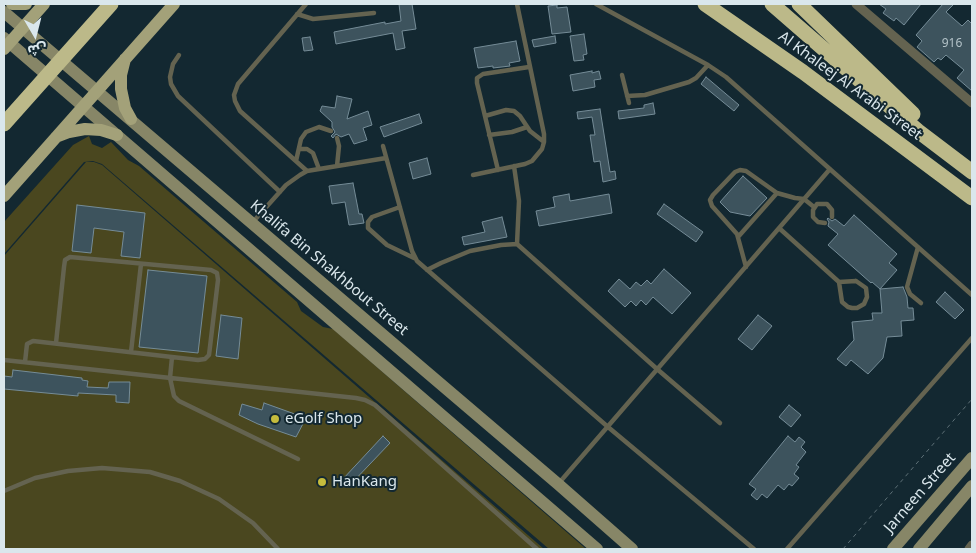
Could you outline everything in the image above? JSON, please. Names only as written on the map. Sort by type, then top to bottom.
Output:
[{"type":"highway","points":[[4,124],[111,4]]},
{"type":"highway","name":"Al Khaleej Al Arabi Street","points":[[705,4],[810,78],[972,198]]},
{"type":"highway","points":[[772,4],[918,130],[972,171]]},
{"type":"highway","name":"Al Khaleej Al Arabi Street","points":[[799,4],[972,171]]},
{"type":"main road","points":[[12,4],[26,4]]},
{"type":"main road","points":[[44,4],[22,29],[5,44],[83,105],[597,549]]},
{"type":"main road","points":[[4,196],[174,4]]},
{"type":"main road","name":"Khalifa Bin Shakhbout Street","points":[[4,12],[632,549]]},
{"type":"main road","points":[[127,56],[122,69],[121,89],[125,108],[131,119]]},
{"type":"main road","points":[[54,138],[69,132],[85,129],[102,130],[117,135]]},
{"type":"main road","name":"Jarneen Street","points":[[892,549],[972,458]]},
{"type":"main road","points":[[919,549],[972,486]]},
{"type":"street","points":[[856,4],[972,103]]},
{"type":"street","points":[[969,549],[972,546]]},
{"type":"lane","points":[[306,4],[238,84],[234,95],[236,106],[240,111],[307,171]]},
{"type":"lane","points":[[473,175],[532,161],[542,149],[544,142],[544,134],[517,4]]},
{"type":"lane","points":[[596,4],[708,65],[734,83],[972,295]]},
{"type":"lane","points":[[297,14],[313,19],[374,13]]},
{"type":"lane","points":[[179,55],[173,64],[170,77],[171,84],[178,96],[280,192]]},
{"type":"lane","points":[[627,96],[639,96],[689,82],[696,78],[708,65]]},
{"type":"lane","points":[[498,170],[477,83],[478,76],[529,67]]},
{"type":"lane","points":[[622,75],[628,102]]},
{"type":"lane","points":[[485,116],[510,110],[517,113],[535,136],[544,142]]},
{"type":"lane","points":[[296,161],[304,136],[310,130],[323,127],[331,131]]},
{"type":"lane","points":[[490,135],[512,132],[527,127]]},
{"type":"lane","points":[[337,138],[339,146],[337,166]]},
{"type":"lane","points":[[383,146],[415,259]]},
{"type":"lane","points":[[299,149],[307,149],[314,153],[319,169]]},
{"type":"lane","points":[[252,224],[292,180],[307,171],[386,158]]},
{"type":"lane","points":[[514,166],[519,201],[517,244]]},
{"type":"lane","points":[[558,484],[830,169]]},
{"type":"lane","points":[[746,266],[738,237],[710,204],[713,195],[735,172],[746,170],[777,193],[804,199],[814,207]]},
{"type":"lane","points":[[738,237],[777,193]]},
{"type":"lane","points":[[825,223],[818,222],[813,217],[814,207],[820,203],[827,204],[832,210],[832,217]]},
{"type":"lane","points":[[400,207],[372,217],[368,222],[368,228],[387,244],[415,259],[608,427],[754,549]]},
{"type":"lane","points":[[779,228],[839,282],[841,298],[845,305],[857,308],[864,304],[867,292],[863,285],[856,281],[839,282]]},
{"type":"lane","points":[[427,270],[470,251],[517,244],[720,423]]},
{"type":"lane","points":[[918,247],[908,287],[910,294],[921,304]]},
{"type":"lane","points":[[24,362],[27,344],[33,342],[56,343],[198,360],[205,359],[209,355],[218,280],[217,273],[211,270],[70,257],[65,260],[56,343]]},
{"type":"lane","points":[[131,352],[141,264]]},
{"type":"lane","points":[[787,549],[972,338]]},
{"type":"lane","points":[[172,357],[170,378],[174,396],[179,401],[298,460]]},
{"type":"lane","points":[[4,360],[365,400],[375,405],[537,549]]},
{"type":"lane","points":[[4,491],[35,478],[68,470],[110,468],[150,472],[180,481],[219,499],[253,524],[278,549]]},
{"type":"path","points":[[842,549],[972,399]]},
{"type":"shaded area","points":[[89,136],[92,144],[102,148],[111,142],[128,160],[139,166],[297,302],[301,311],[323,327],[333,329],[586,549],[549,549],[102,164],[93,161],[84,162],[4,254],[4,222],[73,145]]},
{"type":"shaded area","points":[[86,162],[102,165],[544,549],[4,549],[4,256]]},
{"type":"building","points":[[399,4],[412,4],[416,29],[402,31],[405,48],[396,50],[393,33],[336,44],[334,32],[385,22],[385,24],[401,21]]},
{"type":"building","points":[[879,4],[921,4],[904,25],[896,18],[894,21],[883,13],[886,9]]},
{"type":"building","points":[[943,4],[954,4],[946,12],[962,26],[968,20],[972,24],[972,91],[957,78],[964,70],[946,55],[941,60],[938,58],[934,62],[917,47],[922,41],[916,35]]},
{"type":"building","points":[[557,5],[557,8],[567,7],[571,32],[552,34],[548,6]]},
{"type":"building","points":[[584,34],[587,54],[583,55],[584,60],[574,61],[570,36]]},
{"type":"building","points":[[555,36],[556,43],[534,47],[532,40]]},
{"type":"building","points":[[310,37],[313,50],[304,51],[302,38]]},
{"type":"building","points":[[516,41],[520,61],[509,63],[510,66],[478,68],[474,48]]},
{"type":"building","points":[[592,71],[592,73],[599,71],[601,79],[594,80],[595,87],[573,91],[570,75]]},
{"type":"building","points":[[706,77],[739,105],[734,111],[701,84]]},
{"type":"building","points":[[337,96],[352,99],[347,119],[368,111],[372,125],[363,128],[367,140],[354,144],[349,134],[341,137],[336,134],[333,138],[331,136],[335,132],[332,122],[320,111],[322,106],[335,108]]},
{"type":"building","points":[[653,103],[655,114],[619,119],[618,111],[644,108],[644,105]]},
{"type":"building","points":[[600,109],[610,172],[615,171],[616,179],[603,182],[600,161],[594,162],[590,135],[595,135],[592,117],[578,119],[577,112]]},
{"type":"building","points":[[419,114],[422,123],[384,137],[380,127]]},
{"type":"building","points":[[427,158],[431,174],[413,179],[409,163]]},
{"type":"building","points":[[743,176],[767,198],[750,216],[730,212],[720,202]]},
{"type":"building","points":[[353,183],[359,214],[362,214],[364,223],[349,225],[345,202],[332,204],[329,186]]},
{"type":"building","points":[[569,194],[570,201],[609,194],[612,213],[539,226],[536,211],[555,207],[553,197]]},
{"type":"building","points":[[664,204],[703,232],[696,242],[657,214]]},
{"type":"building","points":[[77,205],[145,213],[140,258],[121,256],[124,232],[94,228],[91,253],[72,251]]},
{"type":"building","points":[[854,215],[897,254],[889,263],[897,270],[880,289],[828,245],[838,234],[828,226],[829,222],[827,219],[832,221],[835,219],[844,226]]},
{"type":"building","points":[[502,217],[507,237],[464,245],[462,237],[485,232],[482,222]]},
{"type":"building","points":[[664,269],[691,293],[672,314],[653,297],[646,305],[641,300],[636,306],[631,301],[625,307],[608,291],[619,279],[630,289],[636,282],[641,286],[647,280],[651,284]]},
{"type":"building","points":[[148,270],[207,276],[198,353],[139,347]]},
{"type":"building","points":[[903,287],[907,297],[908,308],[913,308],[914,320],[901,321],[902,336],[887,337],[883,358],[868,374],[851,360],[846,366],[837,359],[854,340],[852,322],[873,320],[872,313],[882,313],[880,289]]},
{"type":"building","points":[[945,292],[964,310],[955,319],[936,302]]},
{"type":"building","points":[[221,315],[242,318],[238,359],[216,356]]},
{"type":"building","points":[[758,315],[772,326],[752,350],[738,339]]},
{"type":"building","points":[[13,370],[82,378],[82,380],[88,381],[87,387],[108,388],[109,382],[130,382],[129,403],[116,402],[116,395],[78,393],[78,396],[4,389],[4,376],[12,377]]},
{"type":"building","points":[[264,403],[306,418],[296,437],[258,424],[239,415],[242,404],[262,410]]},
{"type":"building","points":[[789,405],[801,415],[791,427],[779,417]]},
{"type":"building","points":[[383,436],[390,443],[349,486],[342,480]]},
{"type":"building","points":[[788,436],[795,442],[799,437],[805,442],[801,447],[806,452],[796,465],[799,467],[794,474],[799,478],[792,486],[789,484],[784,490],[778,485],[767,498],[762,494],[757,500],[751,495],[756,489],[749,484]]},
{"type":"place","name":"eGolf Shop","points":[[275,419]]},
{"type":"place","name":"HanKang","points":[[322,482]]}]
